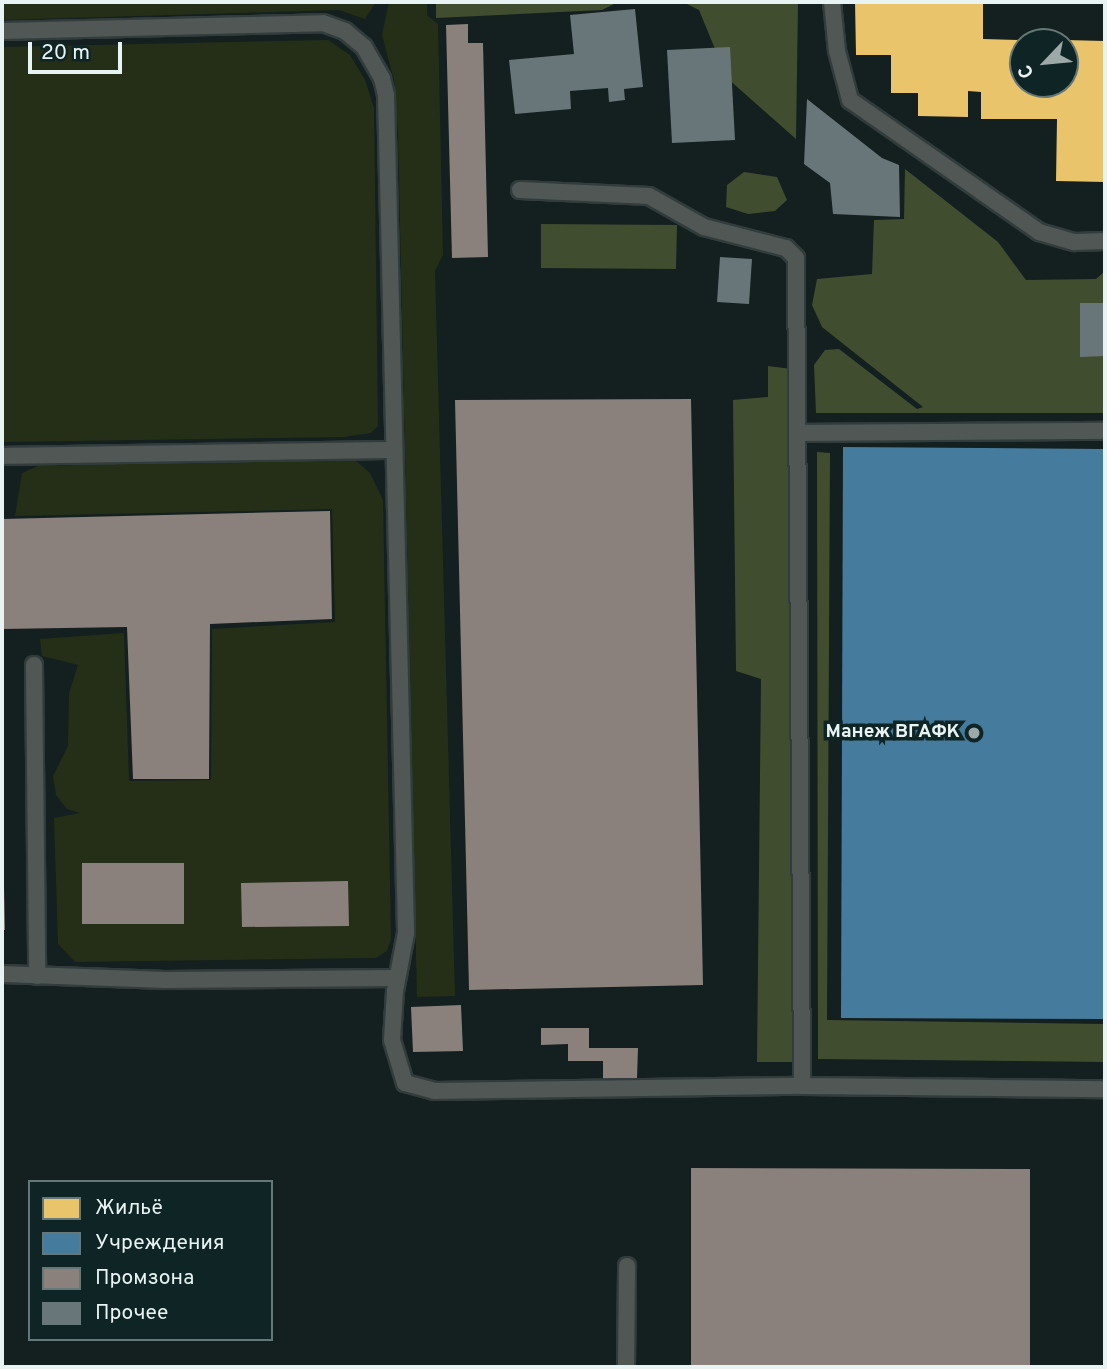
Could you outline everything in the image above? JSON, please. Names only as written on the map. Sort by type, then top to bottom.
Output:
[{"type":"lane","points":[[832,2],[837,51],[850,100],[1039,232],[1075,242],[1105,241]]},
{"type":"lane","points":[[2,31],[323,23],[345,31],[364,47],[386,94],[406,933],[397,978],[392,1040],[405,1083],[417,1090],[802,1086],[1105,1089]]},
{"type":"lane","points":[[520,190],[649,196],[704,227],[786,248],[799,268],[802,1086]]},
{"type":"lane","points":[[800,433],[1105,430]]},
{"type":"lane","points":[[2,456],[394,450]]},
{"type":"lane","points":[[34,665],[37,976]]},
{"type":"lane","points":[[2,974],[397,978]]},
{"type":"lane","points":[[626,1367],[627,1266]]},
{"type":"green space","points":[[2,2],[376,2],[365,19],[339,10],[2,20]]},
{"type":"green space","points":[[389,2],[427,2],[427,15],[438,24],[443,255],[435,271],[455,996],[417,997],[398,133],[394,80],[382,35]]},
{"type":"green space","points":[[436,2],[618,2],[602,10],[436,18]]},
{"type":"green space","points":[[683,2],[798,2],[796,139],[727,78],[699,10]]},
{"type":"green space","points":[[328,40],[350,55],[365,80],[374,108],[378,426],[371,433],[344,437],[2,442],[2,47]]},
{"type":"green space","points":[[905,169],[998,242],[1026,280],[1096,279],[1105,271],[1105,413],[816,413],[814,365],[825,350],[839,349],[917,409],[923,407],[822,327],[812,305],[817,279],[872,274],[874,220],[904,219]]},
{"type":"green space","points":[[744,172],[777,177],[787,200],[775,211],[748,214],[726,207],[727,185]]},
{"type":"green space","points":[[541,224],[677,225],[676,269],[541,268]]},
{"type":"green space","points":[[768,366],[792,369],[793,1062],[757,1062],[761,679],[736,671],[733,400],[768,397]]},
{"type":"green space","points":[[817,452],[830,453],[827,1020],[1105,1024],[1105,1062],[818,1059]]},
{"type":"green space","points":[[354,459],[370,473],[383,500],[391,939],[387,951],[376,958],[75,962],[58,944],[54,818],[80,813],[67,809],[56,795],[53,776],[68,746],[69,693],[78,665],[42,656],[40,639],[124,633],[129,781],[211,780],[212,629],[335,622],[332,509],[15,516],[22,473],[38,466]]},
{"type":"building: Жильё","points":[[855,2],[983,2],[983,39],[1009,40],[1009,98],[1079,98],[1079,40],[1105,41],[1105,182],[1056,181],[1057,119],[981,119],[981,92],[968,91],[968,117],[918,116],[918,93],[891,93],[891,55],[856,55]]},
{"type":"building: Учреждения","name":"Манеж ВГАФК","points":[[843,447],[1105,449],[1105,1019],[841,1018]]},
{"type":"building: Промзона","points":[[468,24],[468,43],[483,43],[488,257],[452,258],[446,25]]},
{"type":"building: Промзона","points":[[691,399],[703,985],[469,990],[455,400]]},
{"type":"building: Промзона","points":[[330,511],[332,619],[210,624],[209,779],[133,779],[127,627],[2,629],[2,519]]},
{"type":"building: Промзона","points":[[82,863],[184,863],[184,924],[82,924]]},
{"type":"building: Промзона","points":[[348,881],[349,926],[242,927],[241,883]]},
{"type":"building: Промзона","points":[[4,886],[5,930],[2,930]]},
{"type":"building: Промзона","points":[[461,1005],[463,1051],[413,1052],[411,1007]]},
{"type":"building: Промзона","points":[[541,1028],[589,1028],[589,1048],[638,1048],[637,1079],[603,1079],[603,1061],[568,1061],[568,1044],[541,1045]]},
{"type":"building: Промзона","points":[[691,1168],[1030,1169],[1030,1367],[691,1367]]},
{"type":"building: Прочее","points":[[635,9],[643,87],[624,89],[625,100],[609,102],[608,88],[570,91],[571,109],[515,114],[509,60],[574,54],[570,15]]},
{"type":"building: Прочее","points":[[730,47],[735,140],[672,143],[667,50]]},
{"type":"building: Прочее","points":[[807,99],[882,158],[899,165],[900,217],[833,214],[830,183],[804,164]]},
{"type":"building: Прочее","points":[[720,257],[752,259],[749,304],[717,302]]},
{"type":"building: Прочее","points":[[1080,303],[1105,303],[1105,356],[1080,357]]},
{"type":"place","name":"Манеж ВГАФК","points":[[974,733]]}]
